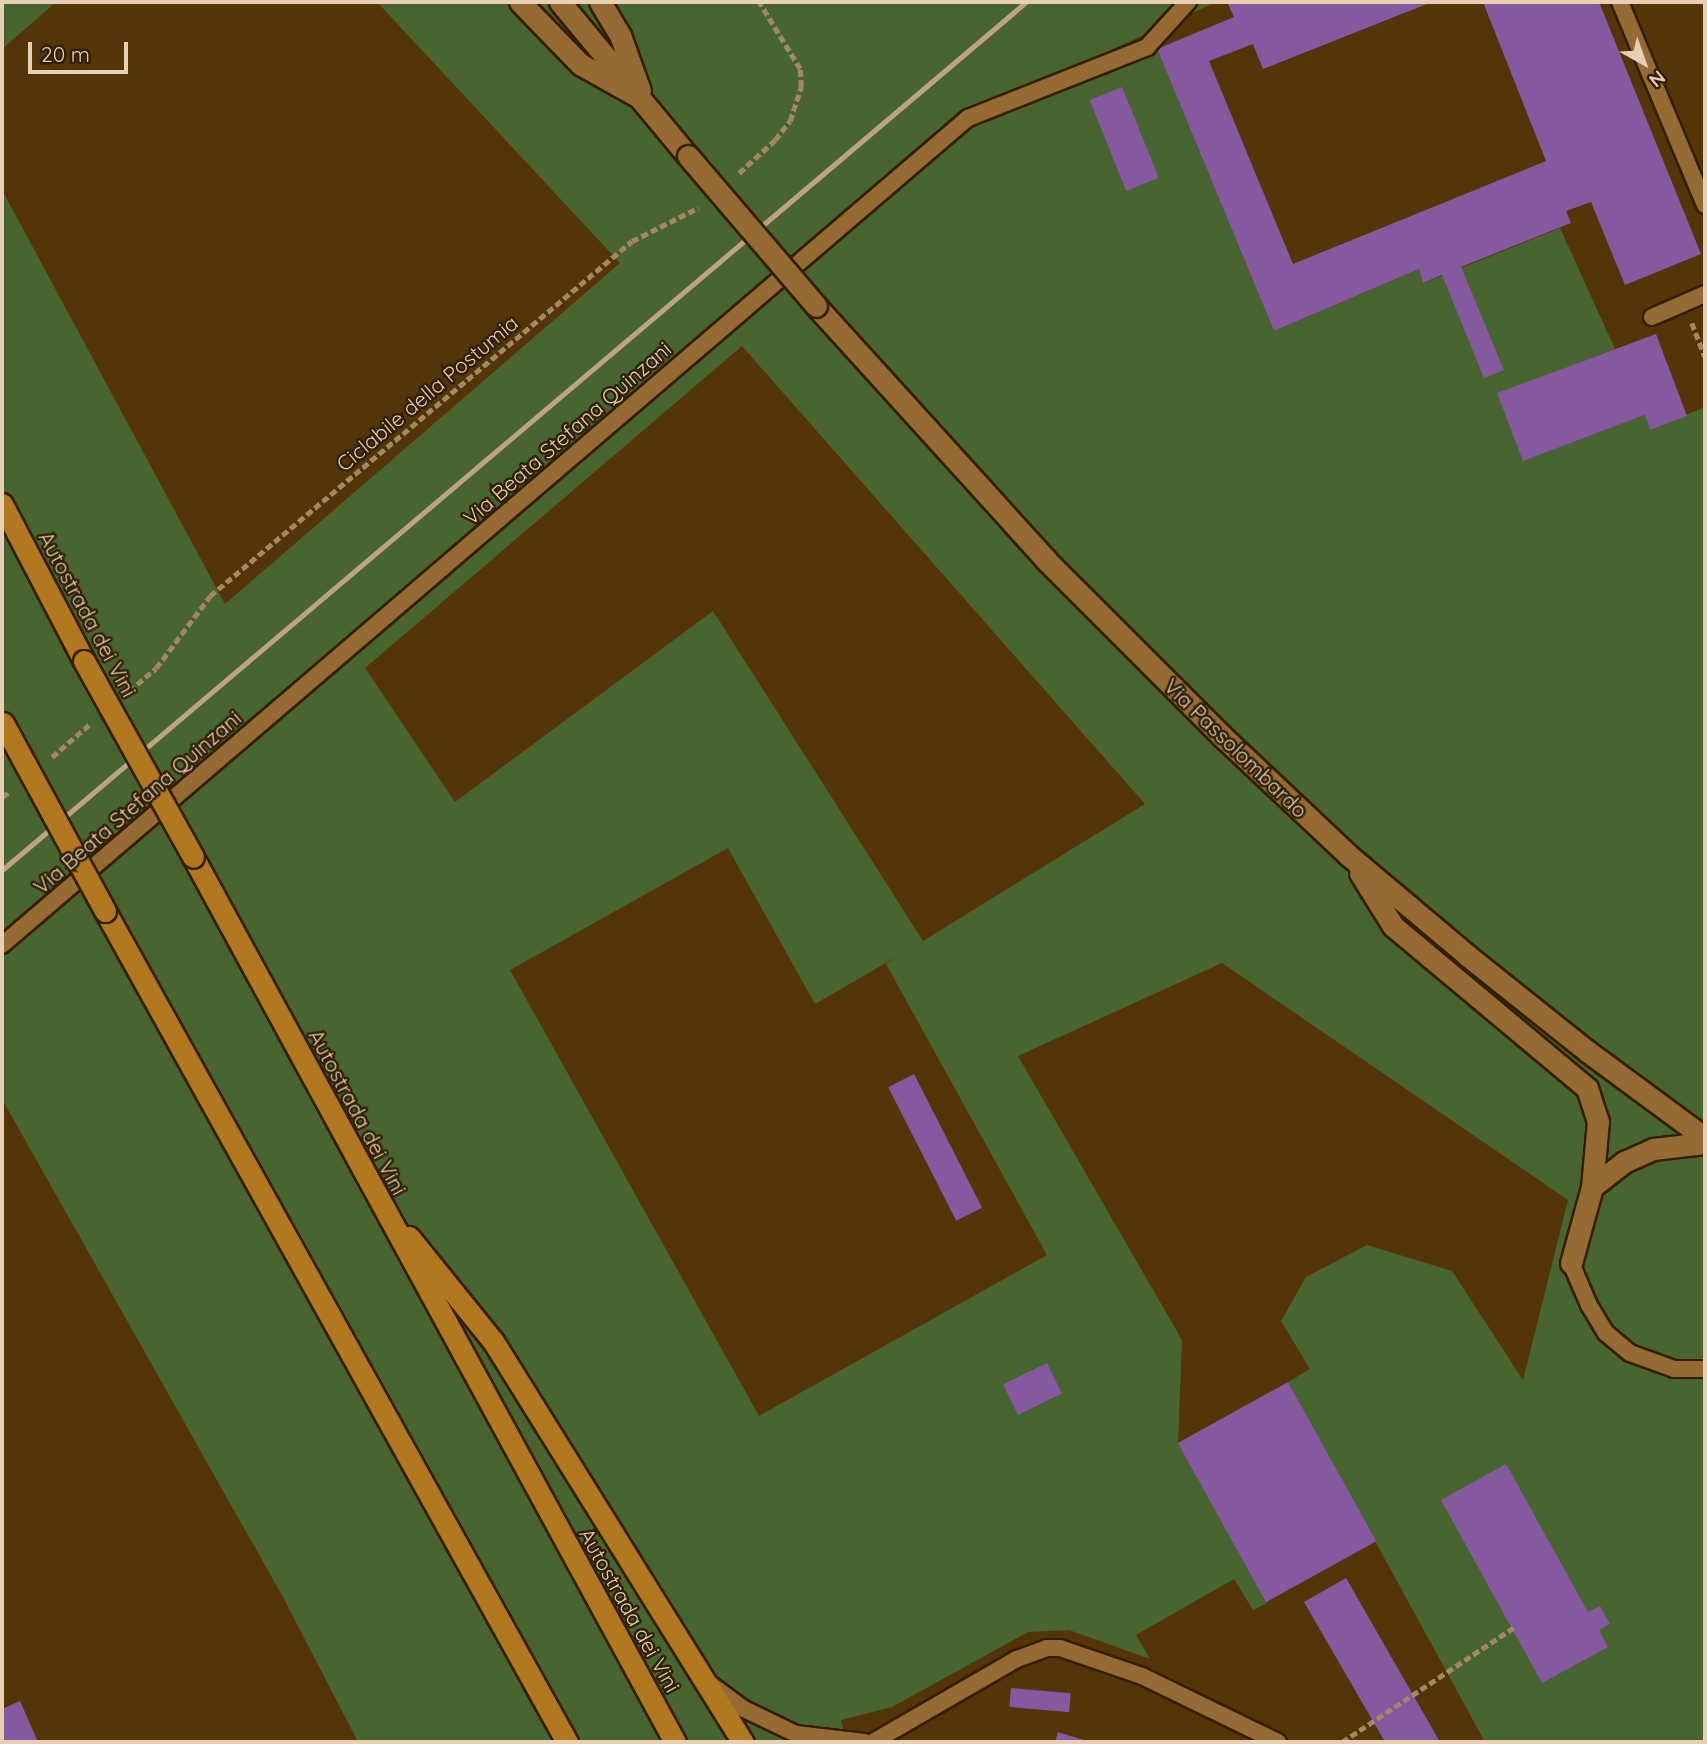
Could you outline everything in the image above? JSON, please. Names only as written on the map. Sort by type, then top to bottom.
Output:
[{"type":"highway","name":"Autostrada dei Vini","points":[[2,504],[84,661],[675,1742]]},
{"type":"highway","points":[[2,723],[562,1736]]},
{"type":"highway","points":[[374,1194],[493,1341],[743,1742]]},
{"type":"main road","points":[[520,2],[580,64],[609,83],[643,100]]},
{"type":"main road","points":[[560,2],[643,100]]},
{"type":"main road","points":[[600,2],[620,35],[643,100]]},
{"type":"main road","name":"Via Passolombardo","points":[[643,100],[816,306],[962,471],[1128,645],[1347,854],[1587,1051],[1705,1138]]},
{"type":"main road","points":[[1347,854],[1394,926],[1587,1088],[1598,1121],[1592,1187],[1571,1263]]},
{"type":"main road","points":[[1592,1187],[1624,1162],[1653,1149],[1705,1143]]},
{"type":"lane","name":"Via Beata Stefana Quinzani","points":[[2,945],[968,118],[1147,47],[1188,2]]},
{"type":"lane","points":[[1620,2],[1705,205]]},
{"type":"lane","points":[[1652,317],[1705,294]]},
{"type":"lane","points":[[1571,1263],[1589,1305],[1606,1333],[1630,1353],[1674,1369],[1705,1369]]},
{"type":"lane","points":[[873,1742],[1017,1658],[1047,1648],[1060,1648],[1142,1676],[1278,1742]]},
{"type":"lane","points":[[706,1681],[744,1709],[796,1734],[865,1742]]},
{"type":"path","points":[[734,177],[775,140],[790,121],[801,86],[800,69],[759,2]]},
{"type":"path","name":"Ciclabile della Postumia","points":[[124,695],[156,668],[210,596],[632,241],[692,213],[703,204]]},
{"type":"path","points":[[1684,303],[1705,357]]},
{"type":"path","points":[[50,758],[93,722]]},
{"type":"path","points":[[2,797],[18,785]]},
{"type":"path","points":[[1342,1742],[1513,1628]]},
{"type":"green space","points":[[2,2],[56,2],[2,49]]},
{"type":"green space","points":[[377,2],[1216,2],[1096,57],[1104,76],[1157,49],[1274,331],[1419,269],[1424,283],[1560,228],[1615,349],[1498,393],[1523,460],[1645,415],[1650,430],[1705,407],[1705,1742],[1485,1742],[1288,1382],[1310,1369],[1281,1321],[1306,1277],[1367,1245],[1452,1271],[1523,1380],[1568,1200],[1222,963],[1018,1056],[1182,1340],[1178,1443],[1267,1603],[1253,1610],[1234,1579],[1136,1635],[1150,1659],[1069,1630],[1028,1632],[892,1707],[841,1720],[846,1742],[358,1742],[284,1599],[2,1099],[2,190],[225,604],[620,263]],"holes":[[[742,346],[1145,804],[923,941],[713,611],[455,802],[365,668]],[[728,848],[815,1004],[898,956],[886,964],[1047,1255],[759,1416],[510,970]]]},
{"type":"building","points":[[1227,2],[1432,2],[1263,69],[1253,44],[1209,61],[1293,264],[1546,161],[1483,2],[1599,2],[1701,254],[1625,285],[1591,202],[1566,211],[1571,223],[1461,267],[1504,370],[1484,378],[1442,275],[1423,283],[1419,269],[1274,331],[1157,49],[1234,17]]},
{"type":"building","points":[[1122,87],[1159,178],[1126,191],[1090,100]]},
{"type":"building","points":[[1656,334],[1687,416],[1650,430],[1645,415],[1523,461],[1497,393]]},
{"type":"building","points":[[914,1074],[982,1208],[956,1221],[888,1087]]},
{"type":"building","points":[[1047,1363],[1062,1394],[1018,1415],[1003,1384]]},
{"type":"building","points":[[1288,1382],[1376,1541],[1266,1602],[1178,1443]]},
{"type":"building","points":[[1506,1464],[1588,1612],[1600,1606],[1610,1624],[1599,1630],[1608,1647],[1542,1683],[1441,1500]]},
{"type":"building","points":[[1346,1578],[1440,1742],[1385,1742],[1304,1602]]},
{"type":"building","points":[[1011,1688],[1071,1693],[1069,1712],[1009,1707]]},
{"type":"building","points":[[20,1701],[38,1742],[2,1742],[2,1709]]},
{"type":"building","points":[[1058,1732],[1090,1742],[1055,1742]]},
{"type":"railway","points":[[2,870],[1026,2]]}]
